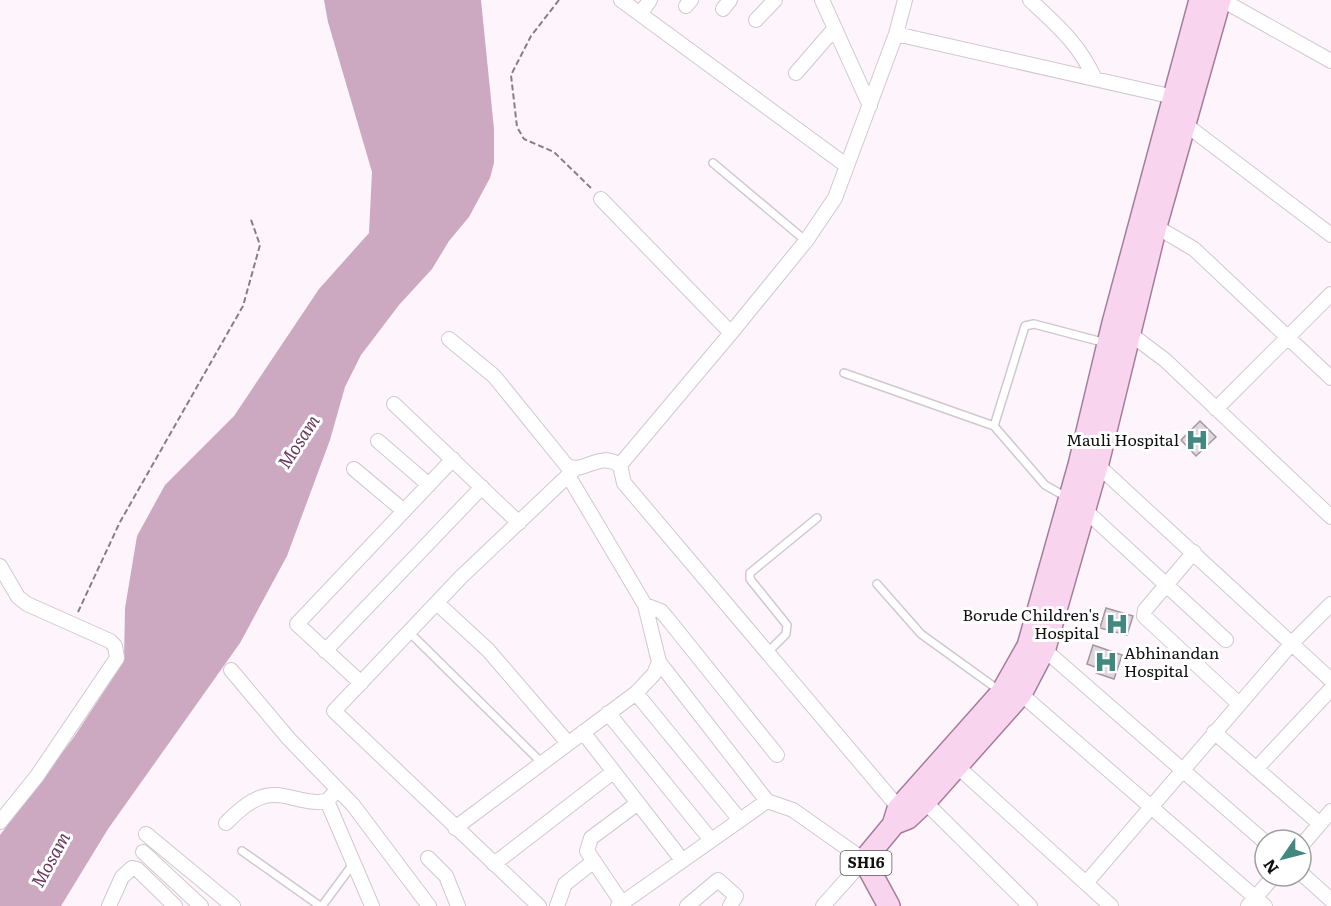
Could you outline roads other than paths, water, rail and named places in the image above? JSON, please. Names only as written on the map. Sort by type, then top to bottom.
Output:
[{"type":"main road","name":"SH16","points":[[925,802],[958,767],[1012,693],[1038,643],[1090,458],[1117,333],[1148,222],[1174,97],[1200,0]]},
{"type":"main road","name":"SH16","points":[[1148,222],[1185,124],[1221,0]]},
{"type":"main road","name":"SH16","points":[[889,906],[864,860],[1012,693]]},
{"type":"main road","points":[[900,817],[925,802]]},
{"type":"street","points":[[621,0],[847,166]]},
{"type":"street","points":[[641,13],[650,0]]},
{"type":"street","points":[[756,20],[775,0]]},
{"type":"street","points":[[822,0],[870,106]]},
{"type":"street","points":[[620,465],[806,241],[835,198],[896,34],[905,0]]},
{"type":"street","points":[[1030,0],[1069,37],[1083,55],[1095,79]]},
{"type":"street","points":[[1221,0],[1331,61]]},
{"type":"street","points":[[795,73],[835,28]]},
{"type":"street","points":[[896,34],[1174,97]]},
{"type":"street","points":[[1185,124],[1331,235]]},
{"type":"street","points":[[601,199],[731,333]]},
{"type":"street","points":[[1148,222],[1194,249],[1331,378]]},
{"type":"street","points":[[1216,409],[1331,294]]},
{"type":"street","points":[[1117,333],[1165,360],[1331,517]]},
{"type":"street","points":[[449,339],[494,376],[572,473],[645,604],[658,662],[767,801],[793,810],[864,860],[823,906]]},
{"type":"street","points":[[394,404],[519,523]]},
{"type":"street","points":[[378,441],[429,485]]},
{"type":"street","points":[[1090,458],[1331,680]]},
{"type":"street","points":[[361,683],[297,624],[453,459]]},
{"type":"street","points":[[539,906],[334,711],[437,603],[572,473],[604,459],[620,465]]},
{"type":"street","points":[[620,465],[624,483],[767,653],[900,817]]},
{"type":"street","points":[[354,469],[404,511]]},
{"type":"street","points":[[325,651],[482,488]]},
{"type":"street","points":[[1077,504],[1226,640]]},
{"type":"street","points":[[1194,552],[1145,610],[1146,619],[1239,704]]},
{"type":"street","points":[[0,566],[18,597],[74,626],[110,641],[115,646],[117,658],[37,776],[0,822]]},
{"type":"street","points":[[437,603],[488,650],[568,743]]},
{"type":"street","points":[[645,604],[667,618],[777,755]]},
{"type":"street","points":[[1086,883],[1292,643],[1331,604]]},
{"type":"street","points":[[1038,643],[1253,831]]},
{"type":"street","points":[[455,828],[636,693],[654,674],[658,662]]},
{"type":"street","points":[[231,670],[289,739],[353,805],[429,906]]},
{"type":"street","points":[[1256,769],[1331,689]]},
{"type":"street","points":[[636,693],[740,820]]},
{"type":"street","points":[[1012,693],[1149,808],[1256,903],[1267,888]]},
{"type":"street","points":[[608,713],[711,840]]},
{"type":"street","points":[[583,732],[682,860]]},
{"type":"street","points":[[1214,732],[1320,824]]},
{"type":"street","points":[[958,767],[1111,906]]},
{"type":"street","points":[[494,864],[613,772]]},
{"type":"street","points":[[226,824],[249,803],[270,795],[316,803],[327,801],[337,790]]},
{"type":"street","points":[[327,801],[372,906]]},
{"type":"street","points":[[638,803],[588,842],[587,851],[621,905],[767,801]]},
{"type":"street","points":[[925,802],[1030,906]]},
{"type":"street","points":[[1313,832],[1331,811]]},
{"type":"street","points":[[146,834],[233,906]]},
{"type":"street","points":[[143,852],[201,906]]},
{"type":"street","points":[[428,858],[449,882],[458,906]]},
{"type":"street","points":[[557,906],[565,884],[594,861]]},
{"type":"street","points":[[109,906],[122,876],[132,868],[137,869],[175,906]]},
{"type":"street","points":[[687,906],[718,880],[736,896],[730,906]]},
{"type":"street","points":[[1313,884],[1331,900]]},
{"type":"lane","points":[[713,163],[806,241]]},
{"type":"lane","points":[[994,426],[1025,326],[1034,324],[1117,333]]},
{"type":"lane","points":[[844,373],[994,426],[1045,485],[1077,504]]},
{"type":"lane","points":[[767,653],[786,634],[787,626],[749,576],[817,518]]},
{"type":"lane","points":[[877,584],[921,634],[1012,693]]},
{"type":"lane","points":[[409,632],[542,763]]},
{"type":"lane","points":[[242,851],[321,906],[353,864]]},
{"type":"water","name":"Mosam","points":[[324,0],[481,0],[494,129],[494,163],[490,178],[469,217],[449,241],[432,269],[399,305],[361,355],[345,387],[330,440],[287,556],[240,643],[108,829],[61,906],[0,906],[0,835],[74,737],[124,661],[125,608],[137,536],[165,485],[234,416],[319,289],[369,233],[372,172],[328,22]]},
{"type":"place","name":"Mauli Hospital","points":[[1197,440]]},
{"type":"place","name":"Borude Children's Hospital","points":[[1117,624]]},
{"type":"place","name":"Abhinandan Hospital","points":[[1106,662]]}]
